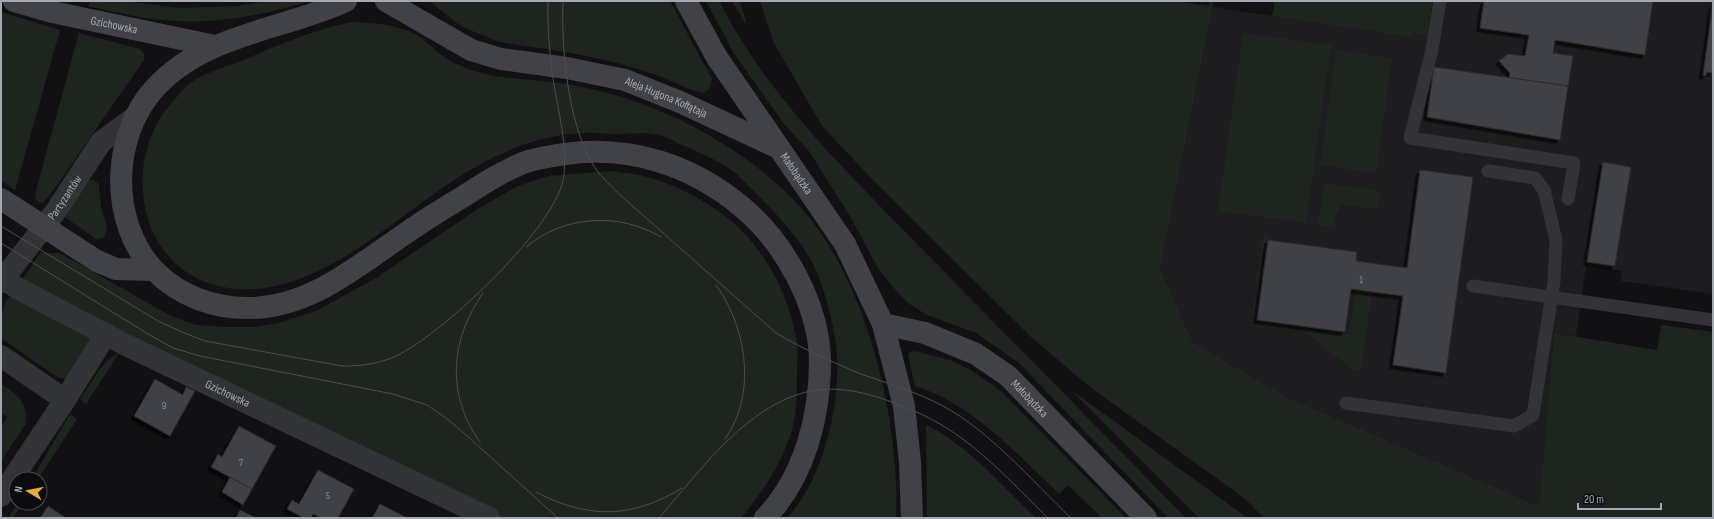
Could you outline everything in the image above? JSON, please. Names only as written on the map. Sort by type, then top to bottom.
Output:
[{"type":"main road","points":[[346,1],[323,12],[215,46],[189,60],[170,74],[154,89],[134,118],[126,143],[120,184],[123,205],[135,243],[154,270],[170,284],[187,295],[207,302],[230,307],[270,306],[296,300],[323,289],[412,228],[490,179],[526,162],[579,152],[606,152],[650,158],[672,165],[706,181],[747,211],[766,231],[781,251],[798,278],[808,302],[820,356],[820,389],[812,433],[796,472],[774,509],[765,518]]},
{"type":"main road","name":"Aleja Hugona Kołłątaja","points":[[386,1],[471,50],[501,59],[567,68],[625,80],[680,102],[780,148]]},
{"type":"main road","points":[[686,1],[716,56],[780,148]]},
{"type":"main road","name":"Gzichowska","points":[[26,3],[215,46]]},
{"type":"main road","name":"Małobądzka","points":[[780,148],[846,244],[883,324],[904,406],[910,462],[912,518]]},
{"type":"main road","points":[[1,199],[97,261],[116,269],[154,270]]},
{"type":"main road","name":"Małobądzka","points":[[883,324],[925,333],[976,354],[1008,376],[1146,518]]},
{"type":"street","name":"Partyzantów","points":[[2,279],[44,226],[101,142],[134,118]]},
{"type":"street","name":"Gzichowska","points":[[2,279],[132,349],[490,518]]},
{"type":"street","points":[[1,496],[65,400],[106,334]]},
{"type":"street","points":[[1,356],[65,400]]},
{"type":"lane","points":[[1440,1],[1432,50],[1410,138],[1574,164],[1568,199]]},
{"type":"lane","points":[[1346,403],[1514,426],[1533,415],[1552,297],[1556,240],[1544,190],[1535,178],[1488,171]]},
{"type":"lane","points":[[1473,286],[1713,320]]},
{"type":"shaded area","points":[[90,1],[121,1],[180,8],[237,6],[266,1],[310,1],[245,17],[212,21],[195,21],[167,20],[133,16],[88,6]]},
{"type":"shaded area","points":[[429,1],[670,1],[712,79],[709,89],[703,93],[622,64],[572,53],[500,42],[462,27]]},
{"type":"shaded area","points":[[706,1],[719,1],[739,36],[761,69],[810,132],[892,219],[1186,518],[1168,518],[1019,363],[976,333],[927,315],[908,303],[893,287],[878,268],[848,213],[809,151],[784,124],[733,52]]},
{"type":"shaded area","points":[[732,1],[740,1],[747,26]]},
{"type":"shaded area","points":[[760,1],[1175,1],[1209,6],[1210,1],[1214,1],[1160,268],[1193,342],[1287,397],[1539,506],[1554,333],[1657,350],[1661,325],[1713,332],[1713,518],[1264,518],[1244,498],[1090,387],[1031,337],[871,178],[822,126],[774,43]]},
{"type":"shaded area","points":[[1275,1],[1713,1],[1713,294],[1621,281],[1622,271],[1586,266],[1576,336],[1554,333],[1539,506],[1287,397],[1193,342],[1160,268],[1213,7],[1272,16]]},
{"type":"shaded area","points":[[1275,1],[1432,1],[1427,35],[1413,32],[1412,37],[1272,16]]},
{"type":"shaded area","points":[[1,12],[60,30],[15,190],[1,180]]},
{"type":"shaded area","points":[[352,22],[383,24],[406,30],[421,38],[453,62],[479,72],[493,76],[551,82],[600,91],[652,108],[677,118],[726,146],[749,161],[791,197],[808,216],[829,247],[848,281],[864,319],[886,400],[893,441],[896,481],[896,518],[787,518],[800,502],[819,463],[827,442],[836,397],[836,345],[832,321],[825,295],[812,262],[800,243],[778,217],[738,175],[715,160],[664,137],[646,133],[570,134],[543,139],[517,147],[491,158],[450,183],[360,247],[329,266],[297,280],[263,288],[229,288],[198,279],[174,262],[156,238],[146,211],[143,181],[146,151],[158,123],[176,98],[190,83],[209,73],[310,33]]},
{"type":"shaded area","points":[[79,33],[140,49],[144,54],[144,60],[50,195],[43,203],[40,203],[35,199],[37,187]]},
{"type":"shaded area","points":[[1243,33],[1331,45],[1306,223],[1218,211]]},
{"type":"shaded area","points":[[1336,50],[1392,58],[1376,173],[1320,165]]},
{"type":"shaded area","points":[[612,171],[646,177],[669,184],[705,202],[721,213],[748,238],[760,252],[779,284],[786,301],[796,337],[798,356],[797,396],[794,423],[783,454],[771,477],[741,518],[503,518],[142,344],[21,282],[40,253],[60,253],[171,316],[196,325],[253,327],[279,323],[316,311],[376,278],[479,208],[518,186],[548,176]]},
{"type":"shaded area","points":[[93,179],[99,185],[101,207],[107,228],[104,238],[96,239],[63,216],[87,181]]},
{"type":"shaded area","points":[[1324,183],[1380,191],[1378,209],[1342,205],[1336,215],[1334,227],[1318,226]]},
{"type":"shaded area","points":[[1267,236],[1255,322],[1349,335],[1355,291],[1372,293],[1361,372],[1353,370],[1305,332],[1251,325],[1263,237]]},
{"type":"shaded area","points":[[12,296],[93,334],[66,379],[57,377],[1,338],[3,308],[8,299]]},
{"type":"shaded area","points":[[915,351],[950,360],[969,369],[1000,390],[1126,518],[1102,518],[1068,485],[1059,494],[1010,446],[975,417],[936,394],[915,386],[908,356],[910,352]]},
{"type":"shaded area","points":[[119,353],[86,404],[80,399],[97,373],[107,361]]},
{"type":"shaded area","points":[[1,384],[21,400],[26,411],[26,418],[25,425],[1,461],[1,426],[7,417],[1,413]]},
{"type":"shaded area","points":[[1071,390],[1242,514],[1247,518],[1199,518]]},
{"type":"shaded area","points":[[70,414],[77,419],[43,471],[37,471]]},
{"type":"shaded area","points":[[926,425],[956,443],[998,480],[1036,518],[927,518]]},
{"type":"shaded area","points":[[13,511],[18,511],[13,518],[8,518]]},
{"type":"building","points":[[1484,1],[1653,1],[1645,55],[1555,40],[1553,53],[1573,56],[1568,86],[1509,78],[1510,73],[1499,61],[1508,54],[1525,56],[1529,35],[1480,28]]},
{"type":"building","points":[[1713,3],[1713,73],[1706,72],[1706,76],[1703,75]]},
{"type":"building","points":[[1434,67],[1568,86],[1560,140],[1427,117]]},
{"type":"building","points":[[1603,162],[1631,167],[1615,266],[1587,262]]},
{"type":"building","points":[[1420,170],[1473,177],[1446,373],[1393,365],[1403,296],[1351,289],[1345,332],[1257,320],[1268,240],[1357,252],[1356,261],[1407,268]]},
{"type":"building","points":[[155,379],[183,395],[186,387],[195,391],[170,436],[134,416]]},
{"type":"building","points":[[239,426],[276,446],[252,489],[211,467],[218,454],[222,457]]},
{"type":"building","points":[[318,470],[354,489],[338,518],[321,518],[313,514],[311,518],[304,518],[287,509],[292,500],[299,504]]},
{"type":"building","points":[[230,477],[252,489],[243,505],[222,492]]},
{"type":"building","points":[[380,504],[407,518],[372,518]]},
{"type":"building","points":[[48,506],[66,518],[40,518],[45,511],[48,511]]},
{"type":"building","points":[[240,510],[256,518],[236,518]]},
{"type":"tram line","points":[[1,226],[158,321],[205,341],[342,366],[357,366],[386,360],[400,354],[420,342],[444,323],[497,275],[522,248],[543,221],[557,196],[564,175],[565,164],[562,130],[550,54],[548,1]]},
{"type":"tram line","points":[[563,1],[563,40],[565,62],[577,127],[592,163],[608,183],[776,333],[828,360],[861,374],[923,396],[960,416],[994,443],[1071,518]]},
{"type":"tram line","points":[[526,247],[541,236],[557,228],[574,223],[592,221],[610,221],[628,224],[645,229],[661,237]]},
{"type":"tram line","points":[[1,243],[173,348],[200,356],[393,394],[427,405],[465,434],[558,518]]},
{"type":"tram line","points":[[716,285],[727,302],[735,321],[741,341],[744,361],[744,382],[741,402],[735,421],[725,439]]},
{"type":"tram line","points":[[480,442],[469,424],[461,406],[457,387],[456,368],[464,330],[472,311],[483,293]]},
{"type":"tram line","points":[[659,518],[714,454],[750,421],[786,399],[804,393],[839,389],[857,392],[897,404],[940,424],[964,440],[986,458],[1048,518]]},
{"type":"tram line","points":[[536,492],[555,501],[573,507],[591,511],[609,512],[645,506],[682,488]]}]
